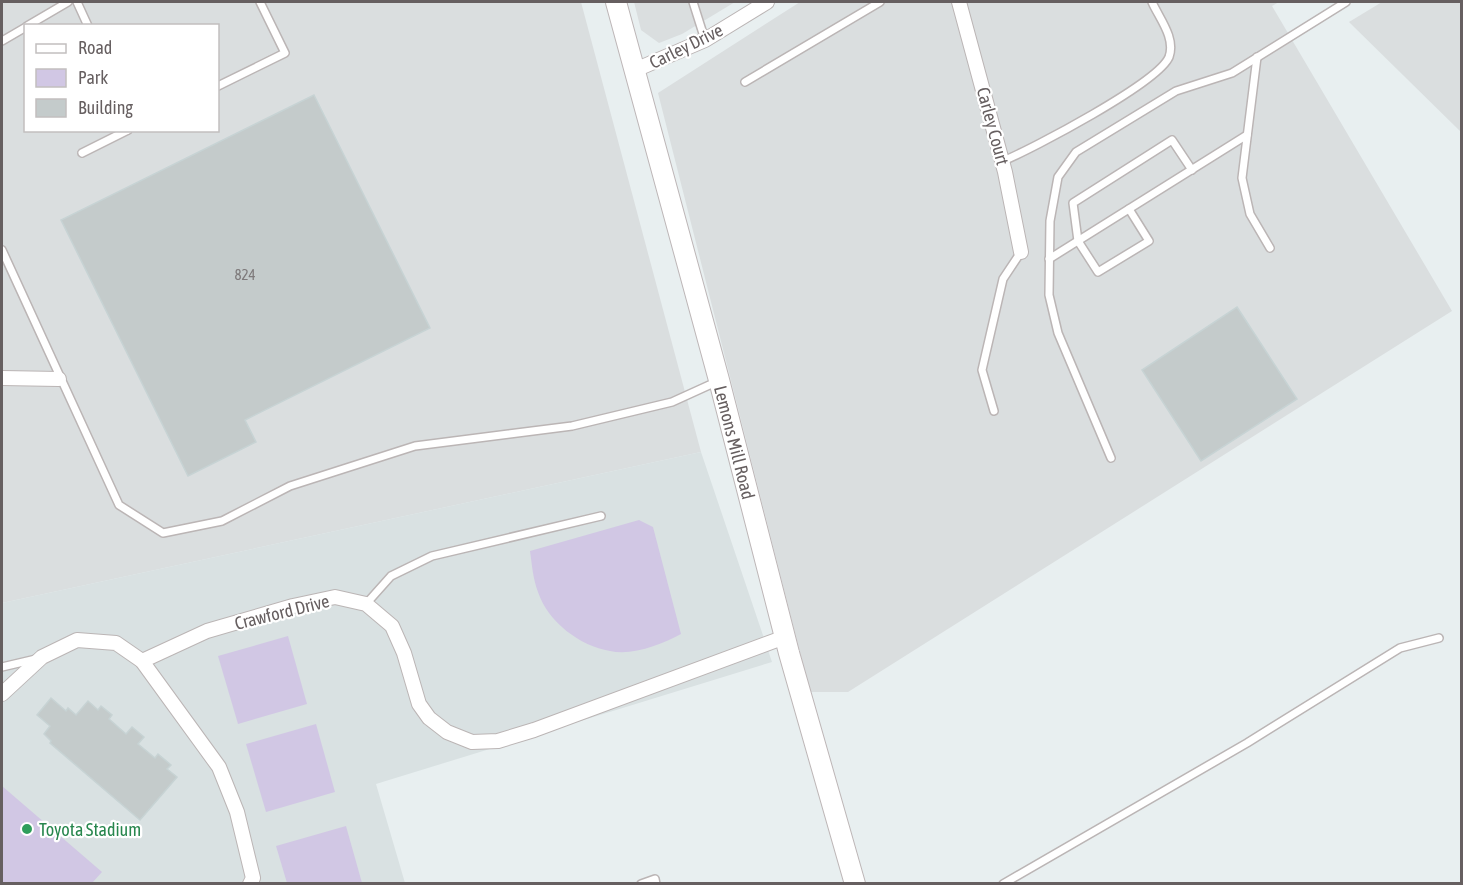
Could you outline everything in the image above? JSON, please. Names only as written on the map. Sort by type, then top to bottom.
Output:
[{"type":"street","name":"Lemons Mill Road","points":[[615,2],[718,380],[784,637],[855,884]]},
{"type":"street","name":"Carley Drive","points":[[634,70],[705,40],[751,6],[767,2]]},
{"type":"street","name":"Carley Court","points":[[959,2],[1003,161],[1021,252]]},
{"type":"street","points":[[2,378],[59,379]]},
{"type":"street","name":"Crawford Drive","points":[[142,661],[207,631],[293,606],[335,597],[366,604],[392,626],[404,653],[419,704],[429,718],[447,732],[472,742],[498,741],[534,730],[784,637]]},
{"type":"street","points":[[2,694],[42,657],[77,640],[116,643],[142,661],[219,767],[237,812],[253,882]]},
{"type":"lane","points":[[30,24],[68,2]]},
{"type":"lane","points":[[76,2],[87,24]]},
{"type":"lane","points":[[219,86],[285,53],[260,2]]},
{"type":"lane","points":[[693,2],[705,40]]},
{"type":"lane","points":[[745,82],[880,2]]},
{"type":"lane","points":[[1003,161],[1070,126],[1156,73],[1168,57],[1171,39],[1152,2]]},
{"type":"lane","points":[[1111,458],[1058,333],[1049,295],[1050,221],[1058,177],[1076,152],[1176,91],[1233,73],[1346,2]]},
{"type":"lane","points":[[2,41],[24,27]]},
{"type":"lane","points":[[1257,57],[1242,178],[1250,214],[1270,248]]},
{"type":"lane","points":[[81,153],[124,132]]},
{"type":"lane","points":[[1050,259],[1247,135]]},
{"type":"lane","points":[[1129,209],[1149,242],[1098,273],[1077,241],[1073,203],[1172,140],[1192,170]]},
{"type":"lane","points":[[2,250],[59,379],[119,505],[163,533],[222,521],[290,486],[416,446],[572,426],[672,402],[718,380]]},
{"type":"lane","points":[[994,411],[982,370],[1003,279],[1021,252]]},
{"type":"lane","points":[[366,604],[391,576],[432,556],[601,516]]},
{"type":"lane","points":[[1003,884],[1247,743],[1400,648],[1438,638]]},
{"type":"lane","points":[[2,667],[42,657]]},
{"type":"lane","points":[[641,884],[655,879],[656,884]]},
{"type":"shaded area","points":[[2,2],[581,2],[701,452],[2,603]]},
{"type":"shaded area","points":[[634,2],[735,2],[682,34],[659,43],[641,30]]},
{"type":"shaded area","points":[[800,2],[1279,2],[1272,6],[1452,311],[848,692],[810,692],[658,93]]},
{"type":"shaded area","points":[[1382,2],[1461,2],[1461,132],[1349,22]]},
{"type":"shaded area","points":[[701,452],[772,662],[376,784],[405,883],[2,883],[2,603]]},
{"type":"green space","points":[[639,520],[653,527],[681,634],[638,650],[610,651],[577,638],[557,623],[549,613],[536,587],[530,551]]},
{"type":"green space","points":[[288,636],[307,704],[238,724],[218,656]]},
{"type":"green space","points":[[316,724],[335,792],[266,812],[246,744]]},
{"type":"green space","name":"Toyota Stadium","points":[[2,786],[102,872],[92,883],[2,883]]},
{"type":"green space","points":[[346,826],[362,883],[287,883],[276,846]]},
{"type":"building","points":[[314,95],[430,328],[245,420],[256,442],[188,476],[61,220]]},
{"type":"building","points":[[1237,307],[1297,399],[1201,461],[1142,370]]},
{"type":"building","points":[[51,698],[66,711],[68,708],[76,715],[88,701],[98,710],[101,706],[112,715],[109,719],[126,734],[132,727],[144,737],[138,744],[155,758],[158,754],[171,765],[167,769],[177,777],[140,820],[50,743],[51,741],[44,734],[50,726],[37,715]]},
{"type":"place","name":"Toyota Stadium","points":[[27,829]]}]
